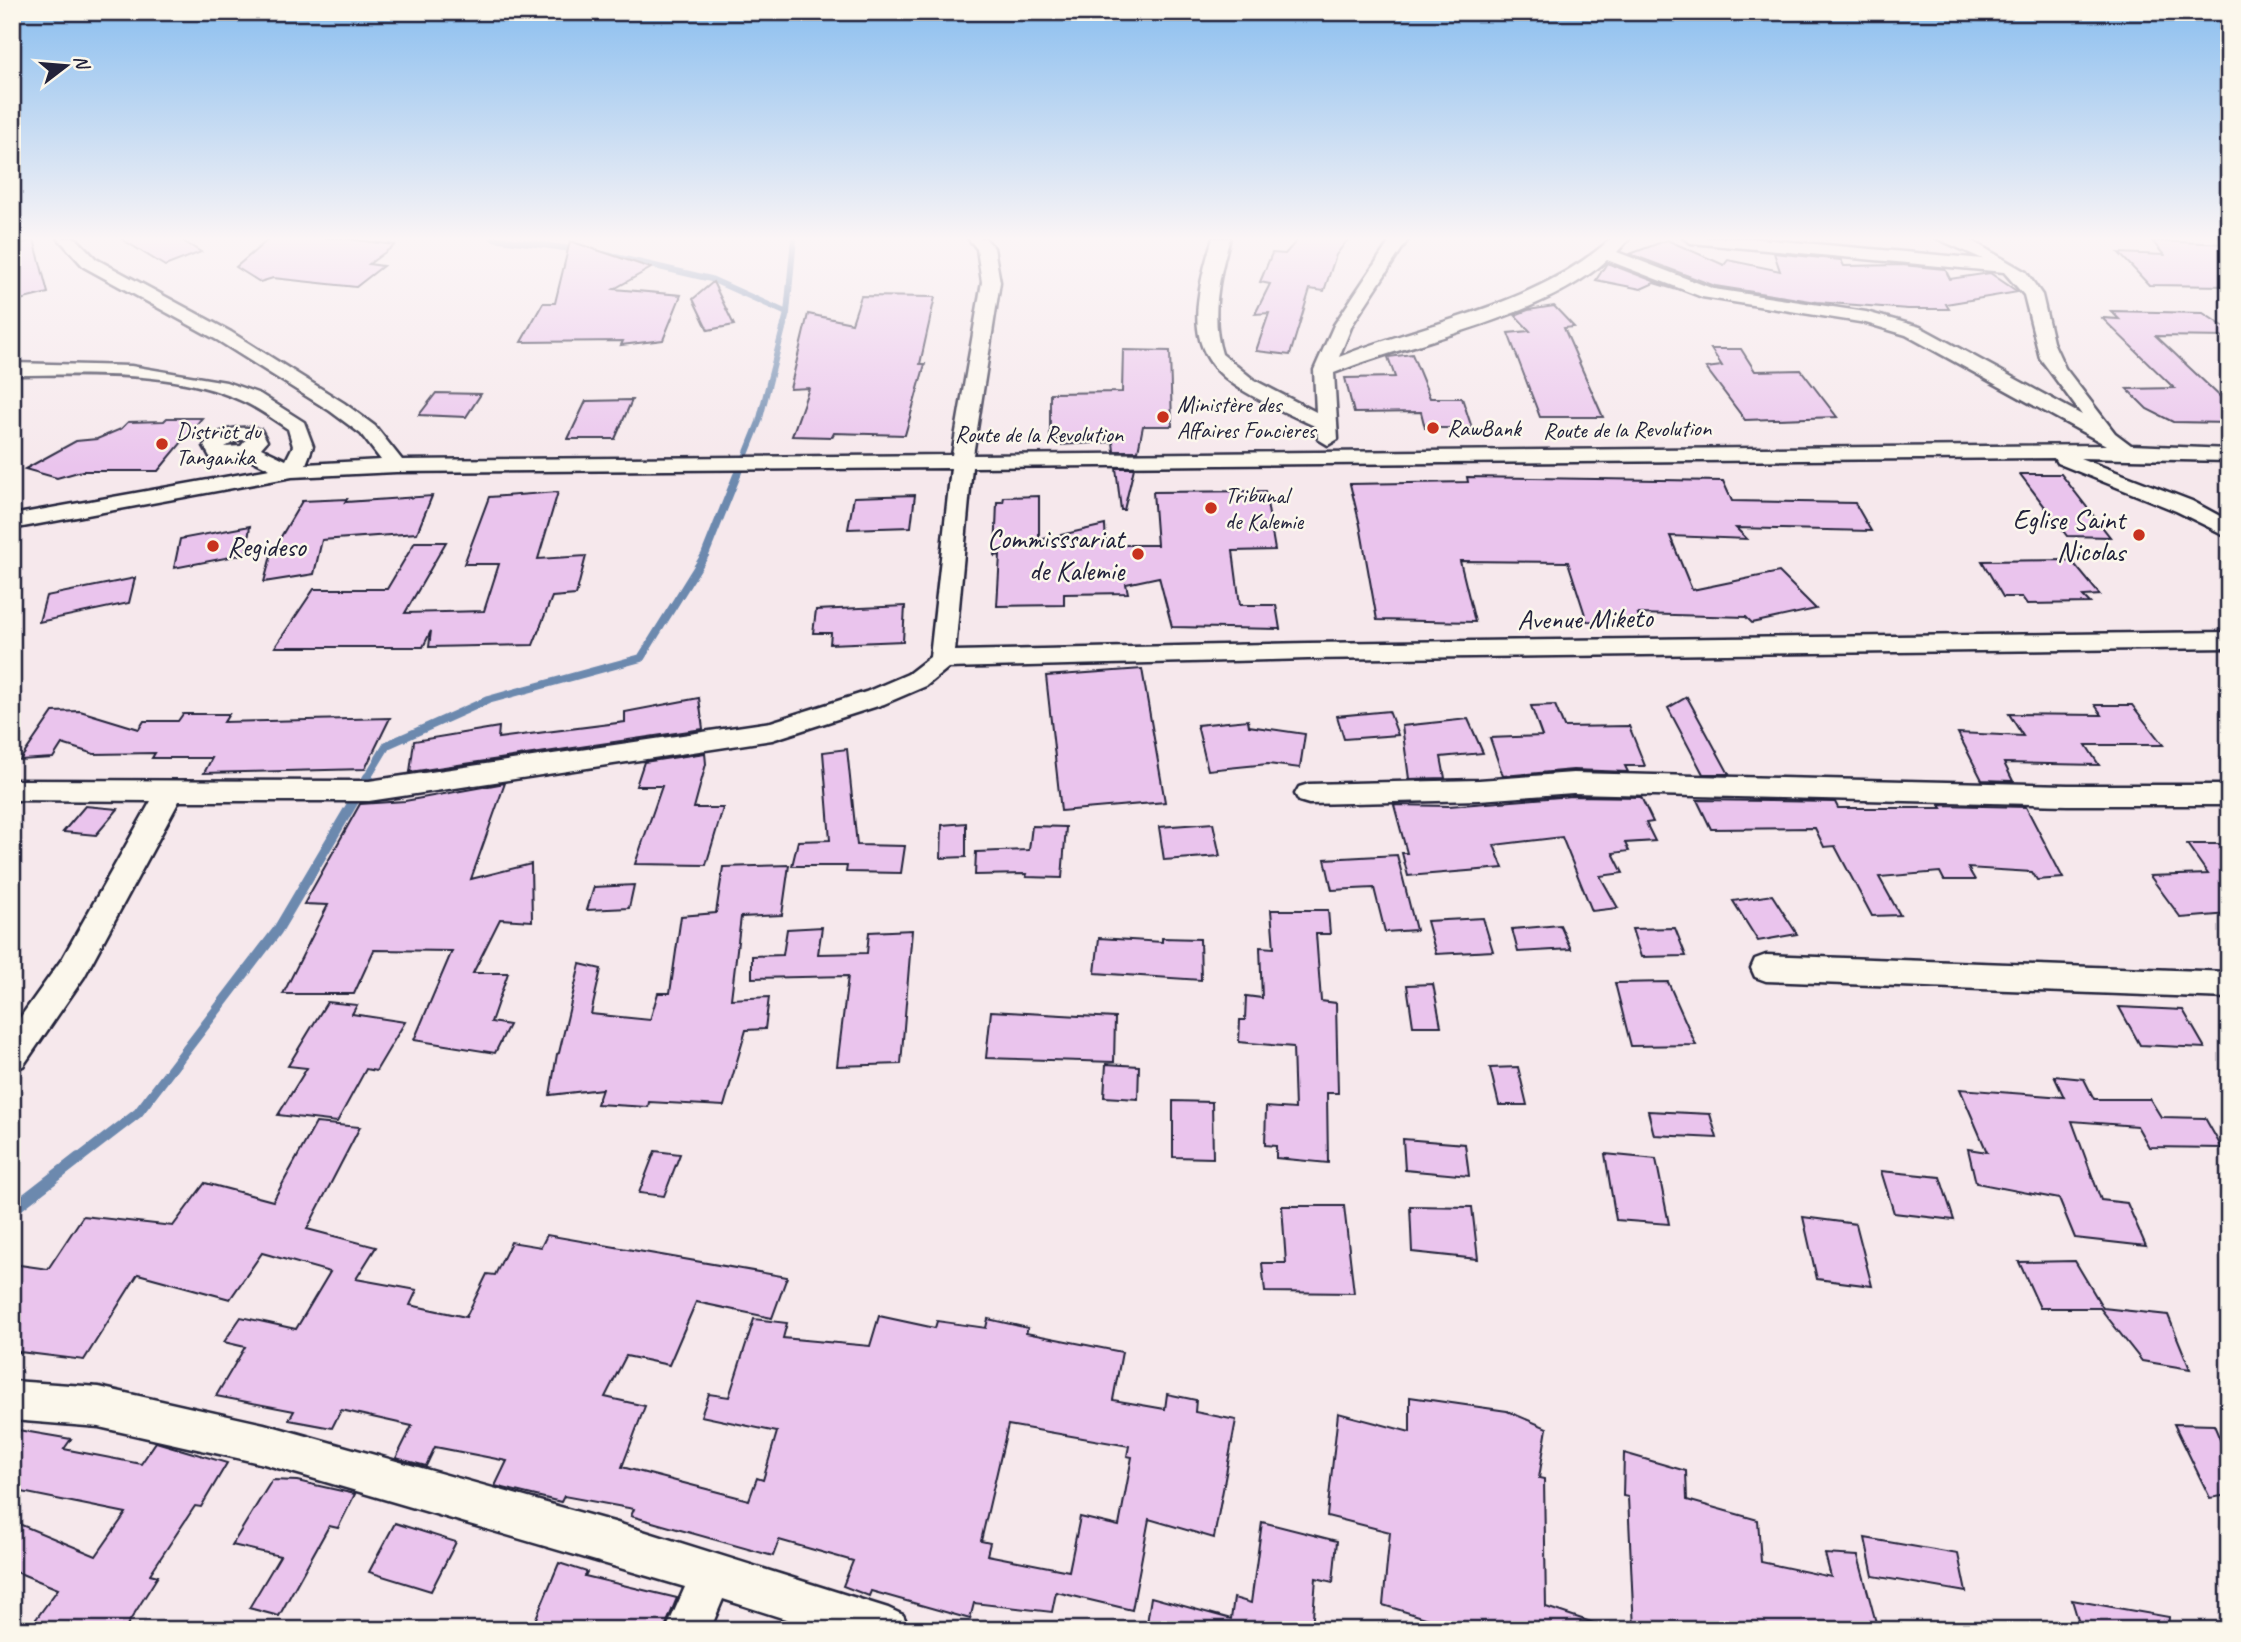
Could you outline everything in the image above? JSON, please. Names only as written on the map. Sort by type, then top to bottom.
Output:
[{"type":"street","points":[[185,315],[337,407],[368,430],[396,466]]},
{"type":"street","points":[[12,790],[369,791],[772,731],[874,698],[917,680],[942,660],[962,460],[986,315]]},
{"type":"street","points":[[1208,315],[1207,332],[1213,356],[1235,376],[1280,403],[1327,424]]},
{"type":"street","points":[[1329,459],[1324,370],[1350,315]]},
{"type":"street","points":[[1324,370],[1483,315]]},
{"type":"street","points":[[1858,315],[1913,331],[2119,446]]},
{"type":"street","points":[[2035,315],[2050,359],[2119,446]]},
{"type":"street","points":[[12,369],[74,369],[207,383],[248,396],[297,426],[303,446],[292,471],[248,450]]},
{"type":"street","name":"Route de la Revolution","points":[[12,522],[292,471],[396,466],[1710,454],[2054,454],[2119,446],[2229,455]]},
{"type":"street","points":[[2054,454],[2183,506],[2229,530]]},
{"type":"street","name":"Avenue Miketo","points":[[942,660],[1308,651],[2229,640]]},
{"type":"street","points":[[1310,794],[1479,790],[1573,783],[2068,795],[2229,795]]},
{"type":"street","points":[[12,1056],[73,968],[171,790]]},
{"type":"street","points":[[1766,968],[2229,985]]},
{"type":"street","points":[[12,1400],[99,1407],[264,1444],[712,1573],[888,1630]]},
{"type":"street","points":[[688,1630],[712,1573]]},
{"type":"building","points":[[536,315],[673,315],[663,340],[621,345],[623,341],[521,342]]},
{"type":"building","points":[[701,315],[729,315],[734,325],[708,330]]},
{"type":"building","points":[[808,315],[852,323],[855,315],[931,315],[920,364],[925,364],[905,435],[834,433],[832,437],[792,436],[809,388],[790,389]]},
{"type":"building","points":[[1268,315],[1302,315],[1290,355],[1256,351]]},
{"type":"building","points":[[1515,315],[1562,315],[1574,327],[1564,328],[1603,417],[1540,417],[1508,333],[1530,331]]},
{"type":"building","points":[[2115,315],[2205,315],[2229,330],[2229,337],[2156,336],[2229,405],[2229,423],[2173,422],[2147,409],[2127,389],[2174,388],[2102,318],[2119,319]]},
{"type":"building","points":[[1711,349],[1741,349],[1755,371],[1801,370],[1837,417],[1745,420],[1706,368],[1722,366]]},
{"type":"building","points":[[1123,350],[1170,351],[1172,426],[1143,426],[1138,451],[1114,451],[1113,442],[1058,445],[1057,435],[1050,436],[1050,393],[1122,392]]},
{"type":"building","points":[[1412,354],[1430,398],[1462,398],[1472,428],[1425,428],[1421,412],[1354,413],[1345,378],[1395,377],[1388,357]]},
{"type":"building","points":[[436,393],[481,394],[466,417],[419,415]]},
{"type":"building","points":[[632,400],[615,439],[568,439],[586,401]]},
{"type":"building","points":[[167,418],[202,418],[158,471],[82,471],[57,478],[25,469],[76,441],[97,439],[121,429],[128,422],[164,421]]},
{"type":"building","points":[[1116,468],[1134,468],[1124,510],[1121,510]]},
{"type":"building","points":[[2020,474],[2061,474],[2110,537],[2067,536]]},
{"type":"building","points":[[1467,477],[1723,481],[1732,501],[1855,503],[1871,531],[1736,528],[1747,539],[1670,536],[1692,590],[1779,572],[1816,609],[1752,623],[1746,617],[1638,614],[1640,622],[1587,621],[1568,562],[1460,561],[1475,622],[1377,620],[1350,484],[1468,482]]},
{"type":"building","points":[[1265,491],[1275,550],[1233,551],[1240,605],[1276,605],[1280,629],[1172,627],[1159,577],[1126,584],[1128,593],[1064,594],[1064,605],[997,606],[1000,555],[995,556],[997,502],[1003,502],[1004,497],[1039,496],[1039,540],[1105,525],[1106,545],[1157,545],[1153,492]]},
{"type":"building","points":[[558,492],[538,559],[586,556],[576,595],[552,597],[533,645],[429,647],[431,631],[423,647],[275,647],[314,589],[387,589],[415,542],[446,542],[405,613],[484,611],[499,564],[464,564],[489,497]]},
{"type":"building","points":[[915,495],[911,527],[848,529],[854,497]]},
{"type":"building","points":[[432,496],[417,533],[322,540],[314,574],[264,582],[272,552],[302,501],[347,499],[345,502]]},
{"type":"building","name":"Regideso","points":[[250,526],[246,554],[174,568],[180,539]]},
{"type":"building","points":[[2071,560],[2100,595],[2083,596],[2090,603],[2027,604],[2022,597],[2003,597],[1982,561]]},
{"type":"building","points":[[135,578],[129,603],[39,622],[46,596]]},
{"type":"building","points":[[905,606],[903,641],[830,644],[831,633],[813,633],[816,610]]},
{"type":"building","points":[[1142,669],[1165,802],[1061,811],[1046,676]]},
{"type":"building","points":[[1687,697],[1729,774],[1703,774],[1668,708]]},
{"type":"building","points":[[699,698],[703,729],[410,772],[414,741],[499,727],[498,738],[625,722],[625,712]]},
{"type":"building","points":[[1555,705],[1564,727],[1629,726],[1645,766],[1625,766],[1628,772],[1573,770],[1503,776],[1490,738],[1542,736],[1531,706]]},
{"type":"building","points":[[2095,705],[2132,705],[2163,745],[2086,745],[2099,765],[2004,763],[2013,781],[1982,780],[1958,733],[2023,736],[2009,714],[2102,715]]},
{"type":"building","points":[[80,711],[139,729],[144,721],[178,721],[183,714],[229,714],[224,722],[390,718],[365,769],[204,773],[212,758],[152,758],[155,753],[94,754],[62,744],[53,758],[20,760],[53,712]]},
{"type":"building","points":[[1389,711],[1398,735],[1344,739],[1337,716]]},
{"type":"building","points":[[1468,719],[1483,753],[1441,757],[1445,778],[1409,779],[1402,726]]},
{"type":"building","points":[[1248,720],[1249,726],[1305,734],[1300,768],[1268,764],[1208,770],[1197,725]]},
{"type":"building","points":[[847,749],[857,845],[905,846],[901,873],[846,872],[847,866],[792,866],[798,841],[830,840],[823,752]]},
{"type":"building","points":[[705,753],[706,764],[694,808],[723,808],[706,865],[635,864],[662,786],[636,786],[644,762]]},
{"type":"building","points":[[505,783],[471,879],[531,864],[532,921],[500,919],[473,973],[508,973],[491,1022],[509,1025],[495,1053],[414,1040],[452,951],[374,950],[354,994],[283,994],[328,905],[304,904],[360,804],[405,801]]},
{"type":"building","points":[[1573,796],[1641,797],[1653,822],[1646,823],[1655,841],[1625,843],[1629,851],[1613,853],[1623,873],[1600,876],[1618,908],[1592,911],[1562,837],[1494,845],[1503,868],[1408,876],[1402,853],[1407,853],[1394,805],[1449,806]]},
{"type":"building","points":[[1697,800],[1835,802],[1838,808],[1942,808],[1940,805],[2026,807],[2063,878],[2037,880],[2032,872],[1968,868],[1975,880],[1944,880],[1940,872],[1879,877],[1900,915],[1872,916],[1835,846],[1824,847],[1815,828],[1711,829]]},
{"type":"building","points":[[85,806],[118,809],[96,835],[63,832]]},
{"type":"building","points":[[966,823],[966,857],[941,858],[942,825]]},
{"type":"building","points":[[1213,823],[1220,856],[1164,860],[1159,827]]},
{"type":"building","points":[[1032,826],[1066,827],[1062,878],[1026,877],[1027,874],[975,875],[976,852],[1029,850]]},
{"type":"building","points":[[2187,844],[2229,844],[2229,914],[2181,918],[2150,876],[2208,874]]},
{"type":"building","points":[[1397,855],[1416,930],[1385,932],[1374,888],[1332,890],[1325,859]]},
{"type":"building","points":[[789,865],[782,915],[741,917],[731,999],[769,997],[765,1029],[746,1030],[724,1106],[649,1102],[648,1107],[597,1104],[602,1089],[550,1095],[557,1054],[580,964],[601,969],[591,1014],[650,1020],[658,993],[670,993],[681,916],[716,913],[723,867]]},
{"type":"building","points":[[634,885],[629,908],[587,910],[594,887]]},
{"type":"building","points":[[1772,895],[1797,934],[1758,941],[1733,901]]},
{"type":"building","points":[[1271,910],[1328,910],[1330,934],[1316,934],[1321,1001],[1336,1003],[1338,1093],[1327,1093],[1328,1163],[1276,1158],[1276,1146],[1265,1145],[1266,1107],[1295,1109],[1293,1047],[1239,1042],[1240,1020],[1245,1020],[1246,996],[1262,998],[1260,947],[1274,948]]},
{"type":"building","points":[[1483,918],[1493,951],[1436,954],[1427,921]]},
{"type":"building","points":[[1560,925],[1571,949],[1518,952],[1512,929]]},
{"type":"building","points":[[822,927],[818,954],[867,953],[869,932],[912,930],[901,1064],[837,1066],[848,976],[752,978],[752,956],[783,955],[787,929]]},
{"type":"building","points":[[1675,928],[1686,956],[1641,957],[1632,929]]},
{"type":"building","points":[[1099,938],[1162,942],[1162,938],[1200,939],[1201,980],[1095,973]]},
{"type":"building","points":[[1668,982],[1696,1045],[1631,1046],[1615,983]]},
{"type":"building","points":[[1433,984],[1441,1026],[1413,1026],[1407,985]]},
{"type":"building","points":[[327,1002],[357,1005],[352,1014],[405,1022],[376,1071],[366,1069],[337,1122],[278,1115],[307,1068],[288,1066]]},
{"type":"building","points":[[2119,1007],[2183,1010],[2205,1048],[2140,1045]]},
{"type":"building","points":[[991,1011],[1115,1018],[1114,1062],[986,1058]]},
{"type":"building","points":[[1106,1064],[1139,1066],[1138,1099],[1104,1097]]},
{"type":"building","points":[[1518,1067],[1527,1105],[1499,1105],[1490,1068]]},
{"type":"building","points":[[2054,1076],[2084,1079],[2094,1099],[2150,1099],[2161,1117],[2205,1118],[2222,1148],[2149,1147],[2137,1126],[2072,1121],[2101,1200],[2127,1203],[2146,1246],[2075,1238],[2059,1199],[1976,1183],[1968,1149],[1987,1152],[1960,1089],[2064,1097]]},
{"type":"building","points":[[1173,1101],[1212,1102],[1213,1158],[1173,1157]]},
{"type":"building","points":[[1648,1111],[1710,1114],[1717,1138],[1654,1135]]},
{"type":"building","points":[[316,1123],[360,1127],[307,1229],[376,1247],[356,1279],[417,1290],[410,1305],[466,1317],[487,1274],[495,1275],[511,1242],[541,1247],[547,1235],[787,1277],[772,1318],[696,1302],[669,1365],[626,1356],[605,1397],[645,1406],[622,1467],[749,1500],[757,1478],[763,1480],[777,1432],[701,1416],[709,1394],[729,1397],[754,1319],[787,1323],[783,1338],[870,1346],[879,1316],[935,1328],[937,1321],[986,1328],[988,1319],[1028,1328],[1026,1333],[1122,1352],[1113,1400],[1165,1409],[1167,1394],[1196,1400],[1195,1412],[1236,1420],[1214,1538],[1149,1519],[1132,1610],[1056,1592],[1052,1612],[974,1603],[970,1619],[871,1591],[869,1596],[843,1586],[853,1561],[779,1540],[773,1556],[631,1516],[634,1509],[564,1496],[561,1502],[495,1486],[507,1461],[435,1447],[426,1466],[396,1458],[412,1426],[341,1410],[332,1428],[289,1420],[294,1411],[216,1396],[245,1347],[224,1342],[241,1317],[296,1329],[330,1272],[262,1253],[230,1299],[138,1274],[84,1360],[12,1351],[12,1264],[48,1269],[83,1216],[173,1226],[205,1183],[273,1201]],"holes":[[[1008,1425],[1129,1446],[1127,1456],[1132,1457],[1119,1526],[1080,1517],[1069,1571],[987,1555],[990,1543],[981,1541]]]},
{"type":"building","points":[[1403,1139],[1465,1144],[1469,1176],[1405,1170]]},
{"type":"building","points":[[655,1151],[680,1154],[664,1196],[639,1193]]},
{"type":"building","points":[[1605,1154],[1656,1159],[1669,1224],[1616,1220]]},
{"type":"building","points":[[1881,1171],[1940,1177],[1954,1220],[1894,1213]]},
{"type":"building","points":[[1282,1206],[1344,1206],[1354,1293],[1265,1292],[1262,1263],[1286,1263]]},
{"type":"building","points":[[1410,1206],[1472,1207],[1478,1259],[1412,1252]]},
{"type":"building","points":[[1803,1217],[1856,1224],[1872,1286],[1817,1279]]},
{"type":"building","points":[[2075,1261],[2103,1308],[2168,1315],[2190,1369],[2142,1361],[2100,1308],[2040,1308],[2019,1262]]},
{"type":"building","points":[[1410,1397],[1507,1411],[1547,1428],[1539,1478],[1544,1479],[1546,1607],[1600,1625],[1600,1630],[1465,1630],[1383,1605],[1390,1532],[1327,1516],[1338,1413],[1410,1432]]},
{"type":"building","points":[[2174,1424],[2214,1425],[2229,1461],[2229,1495],[2210,1498]]},
{"type":"building","points":[[12,1429],[71,1439],[64,1449],[141,1464],[156,1442],[227,1463],[201,1507],[195,1506],[150,1574],[158,1576],[124,1630],[28,1630],[58,1589],[12,1570],[12,1521],[96,1556],[126,1513],[12,1490]]},
{"type":"building","points":[[1624,1453],[1686,1471],[1687,1500],[1758,1520],[1761,1562],[1831,1577],[1825,1554],[1858,1556],[1878,1630],[1634,1630],[1628,1497],[1623,1496]]},
{"type":"building","points":[[272,1480],[297,1481],[355,1494],[338,1528],[329,1526],[279,1616],[249,1608],[280,1556],[232,1545]]},
{"type":"building","points":[[1262,1522],[1337,1541],[1333,1582],[1316,1578],[1312,1630],[1146,1630],[1151,1597],[1231,1619],[1234,1598],[1251,1603]]},
{"type":"building","points":[[395,1523],[456,1542],[431,1591],[369,1572]]},
{"type":"building","points":[[1865,1538],[1958,1554],[1966,1592],[1873,1576]]},
{"type":"building","points":[[559,1563],[587,1572],[585,1576],[677,1598],[664,1630],[531,1630]]},
{"type":"building","points":[[2072,1600],[2169,1617],[2168,1630],[2081,1630]]},
{"type":"waterway","points":[[737,477],[759,422],[787,315]]},
{"type":"waterway","points":[[367,778],[387,745],[488,700],[641,658],[705,555],[737,475]]},
{"type":"waterway","points":[[77,1160],[138,1113],[277,931],[368,777]]},
{"type":"waterway","points":[[12,1210],[79,1158]]},
{"type":"place","name":"Ministère des Affaires Foncieres","points":[[1163,417]]},
{"type":"place","name":"RawBank","points":[[1433,428]]},
{"type":"place","name":"District du Tanganika","points":[[162,444]]},
{"type":"place","name":"Tribunal de Kalemie","points":[[1211,508]]},
{"type":"place","name":"Eglise Saint Nicolas","points":[[2139,535]]},
{"type":"place","name":"Regideso","points":[[213,546]]},
{"type":"place","name":"Commisssariat de Kalemie","points":[[1138,554]]}]
